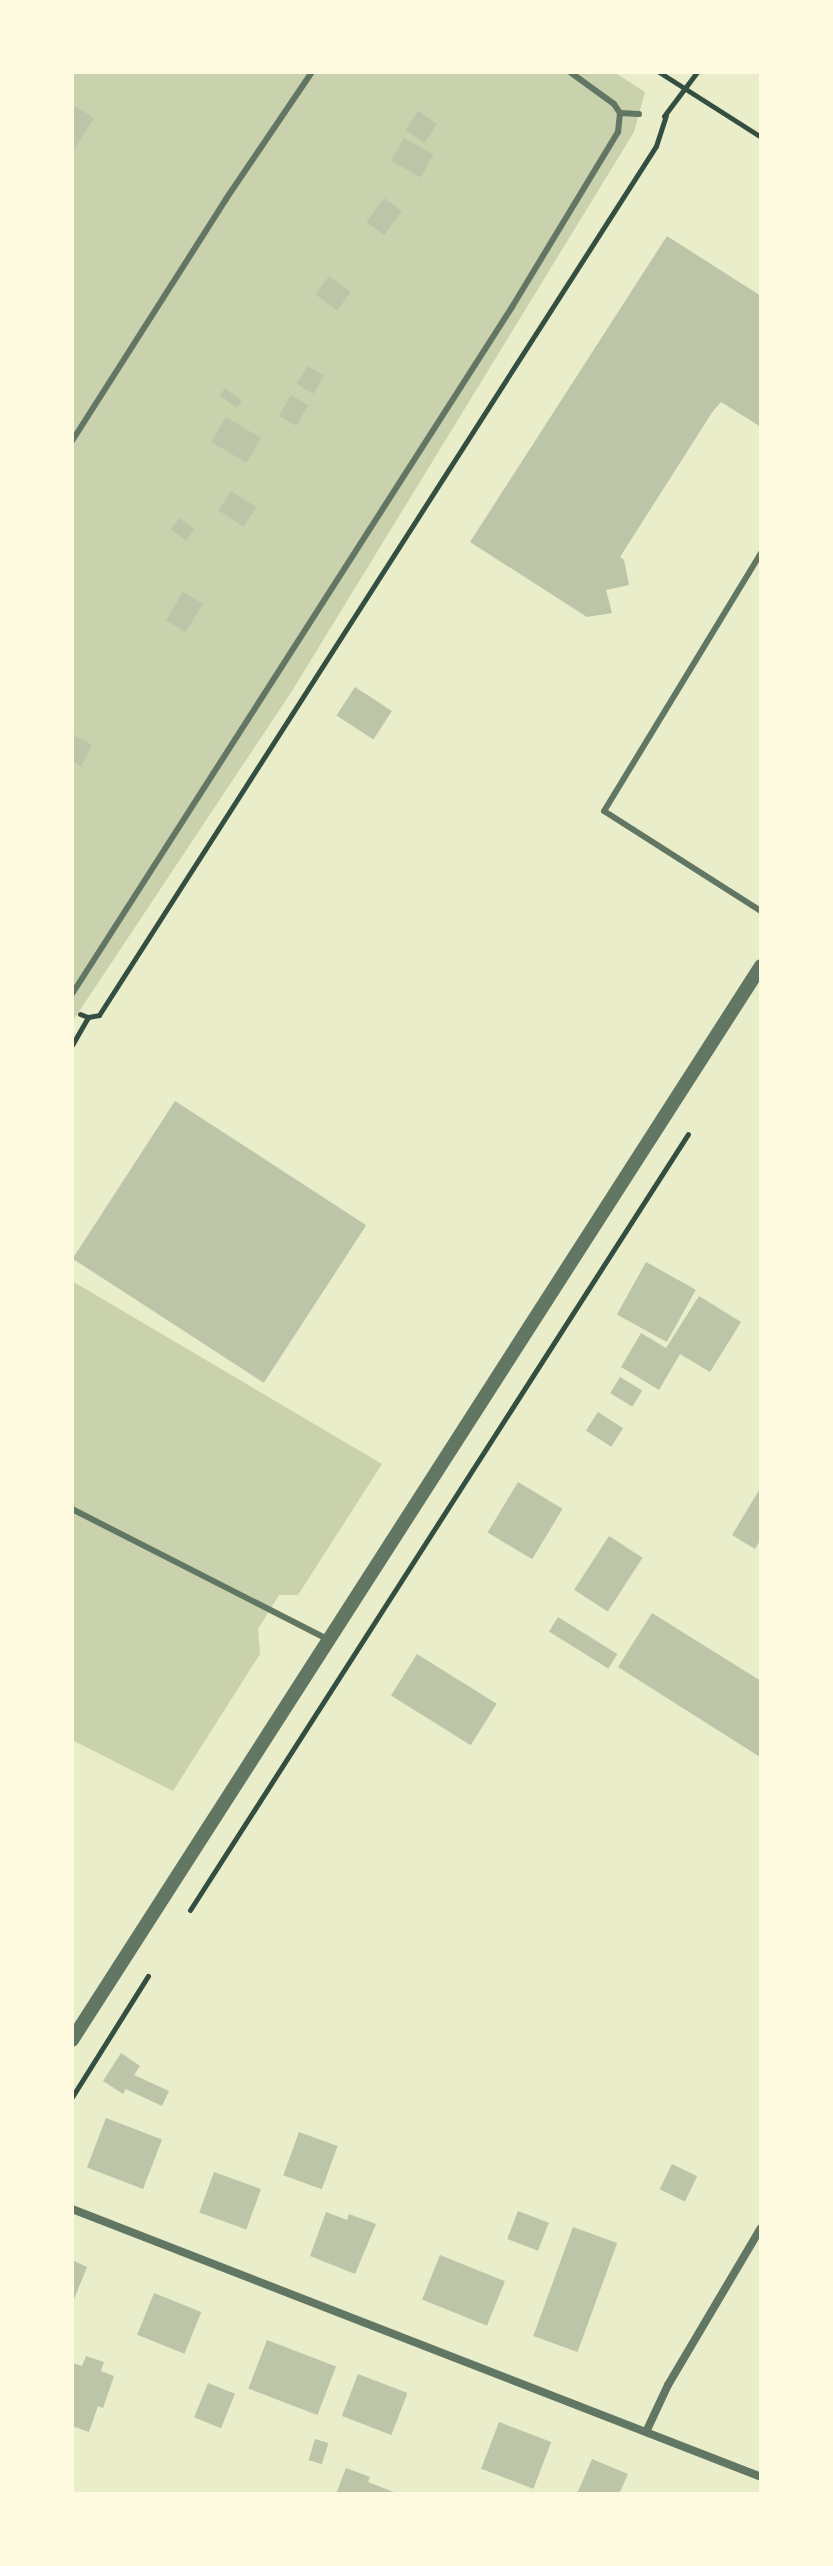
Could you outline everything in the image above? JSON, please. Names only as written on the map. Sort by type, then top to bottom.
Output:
[{"type":"street","points":[[72,2040],[761,966]]},
{"type":"street","points":[[72,2209],[761,2477]]},
{"type":"street","points":[[646,2432],[668,2385],[761,2228]]},
{"type":"lane","points":[[72,441],[226,199],[312,72]]},
{"type":"lane","points":[[72,994],[583,195],[618,132],[620,113],[614,104],[570,72]]},
{"type":"lane","points":[[620,113],[639,114]]},
{"type":"lane","points":[[761,553],[604,811],[761,911]]},
{"type":"lane","points":[[72,1509],[329,1640]]},
{"type":"path","points":[[659,72],[761,137]]},
{"type":"path","points":[[72,1010],[88,1017],[99,1015],[648,160],[666,116],[697,72]]},
{"type":"path","points":[[639,114],[666,116]]},
{"type":"path","points":[[72,1045],[88,1017]]},
{"type":"path","points":[[187,1913],[692,1126]]},
{"type":"path","points":[[72,2097],[154,1966]]},
{"type":"green space","points":[[72,72],[614,72],[645,92],[634,132],[292,691],[72,1022]]},
{"type":"green space","points":[[72,1281],[382,1464],[298,1595],[279,1595],[258,1629],[260,1654],[173,1791],[72,1740]]},
{"type":"building","points":[[75,106],[94,118],[72,153],[72,110]]},
{"type":"building","points":[[418,111],[437,124],[424,143],[405,130]]},
{"type":"building","points":[[404,138],[433,155],[420,178],[391,161]]},
{"type":"building","points":[[384,198],[402,211],[384,235],[366,222]]},
{"type":"building","points":[[667,236],[761,296],[761,427],[721,402],[620,557],[624,560],[629,585],[606,590],[612,613],[587,617],[470,542]]},
{"type":"building","points":[[329,276],[351,292],[337,310],[315,295]]},
{"type":"building","points":[[308,366],[324,376],[313,394],[297,384]]},
{"type":"building","points":[[225,388],[242,401],[236,408],[220,395]]},
{"type":"building","points":[[291,395],[308,405],[296,426],[279,416]]},
{"type":"building","points":[[226,417],[261,438],[246,463],[211,442]]},
{"type":"building","points":[[231,491],[256,507],[244,527],[218,510]]},
{"type":"building","points":[[179,518],[194,529],[186,540],[171,529]]},
{"type":"building","points":[[183,592],[203,604],[186,632],[166,620]]},
{"type":"building","points":[[355,687],[392,711],[373,739],[336,716]]},
{"type":"building","points":[[72,734],[92,745],[81,766],[72,761]]},
{"type":"building","points":[[175,1101],[366,1225],[264,1383],[73,1259]]},
{"type":"building","points":[[646,1262],[696,1290],[667,1342],[617,1314]]},
{"type":"building","points":[[699,1296],[741,1322],[710,1372],[680,1354],[659,1390],[621,1367],[641,1333],[666,1348]]},
{"type":"building","points":[[620,1377],[642,1390],[633,1407],[610,1393]]},
{"type":"building","points":[[598,1412],[623,1428],[611,1447],[586,1430]]},
{"type":"building","points":[[518,1482],[563,1509],[532,1559],[488,1533]]},
{"type":"building","points":[[761,1487],[761,1539],[755,1549],[732,1535]]},
{"type":"building","points":[[609,1536],[643,1558],[608,1611],[574,1590]]},
{"type":"building","points":[[652,1613],[761,1681],[760,1757],[618,1667]]},
{"type":"building","points":[[558,1617],[617,1654],[608,1669],[549,1631]]},
{"type":"building","points":[[417,1654],[497,1704],[471,1745],[391,1696]]},
{"type":"building","points":[[121,2053],[140,2066],[134,2075],[169,2091],[162,2106],[126,2089],[123,2094],[103,2081]]},
{"type":"building","points":[[106,2118],[162,2140],[143,2189],[87,2167]]},
{"type":"building","points":[[299,2132],[338,2146],[322,2189],[283,2175]]},
{"type":"building","points":[[672,2164],[697,2176],[685,2201],[660,2189]]},
{"type":"building","points":[[214,2172],[261,2189],[246,2230],[199,2212]]},
{"type":"building","points":[[518,2211],[549,2223],[538,2251],[507,2239]]},
{"type":"building","points":[[326,2212],[347,2220],[349,2214],[376,2224],[355,2274],[310,2256]]},
{"type":"building","points":[[573,2227],[617,2243],[577,2352],[533,2336]]},
{"type":"building","points":[[440,2255],[505,2281],[487,2326],[422,2300]]},
{"type":"building","points":[[72,2260],[87,2267],[72,2304]]},
{"type":"building","points":[[154,2293],[201,2312],[184,2354],[137,2335]]},
{"type":"building","points":[[267,2340],[336,2367],[317,2415],[248,2389]]},
{"type":"building","points":[[86,2356],[104,2362],[101,2371],[114,2376],[103,2408],[98,2406],[89,2432],[72,2426],[72,2363],[82,2366]]},
{"type":"building","points":[[358,2374],[407,2393],[391,2435],[342,2416]]},
{"type":"building","points":[[208,2383],[235,2394],[221,2428],[194,2417]]},
{"type":"building","points":[[499,2422],[551,2442],[533,2489],[481,2469]]},
{"type":"building","points":[[315,2439],[328,2443],[322,2464],[309,2460]]},
{"type":"building","points":[[592,2459],[628,2474],[619,2494],[577,2494]]},
{"type":"building","points":[[346,2468],[370,2477],[368,2482],[399,2494],[336,2494]]}]
